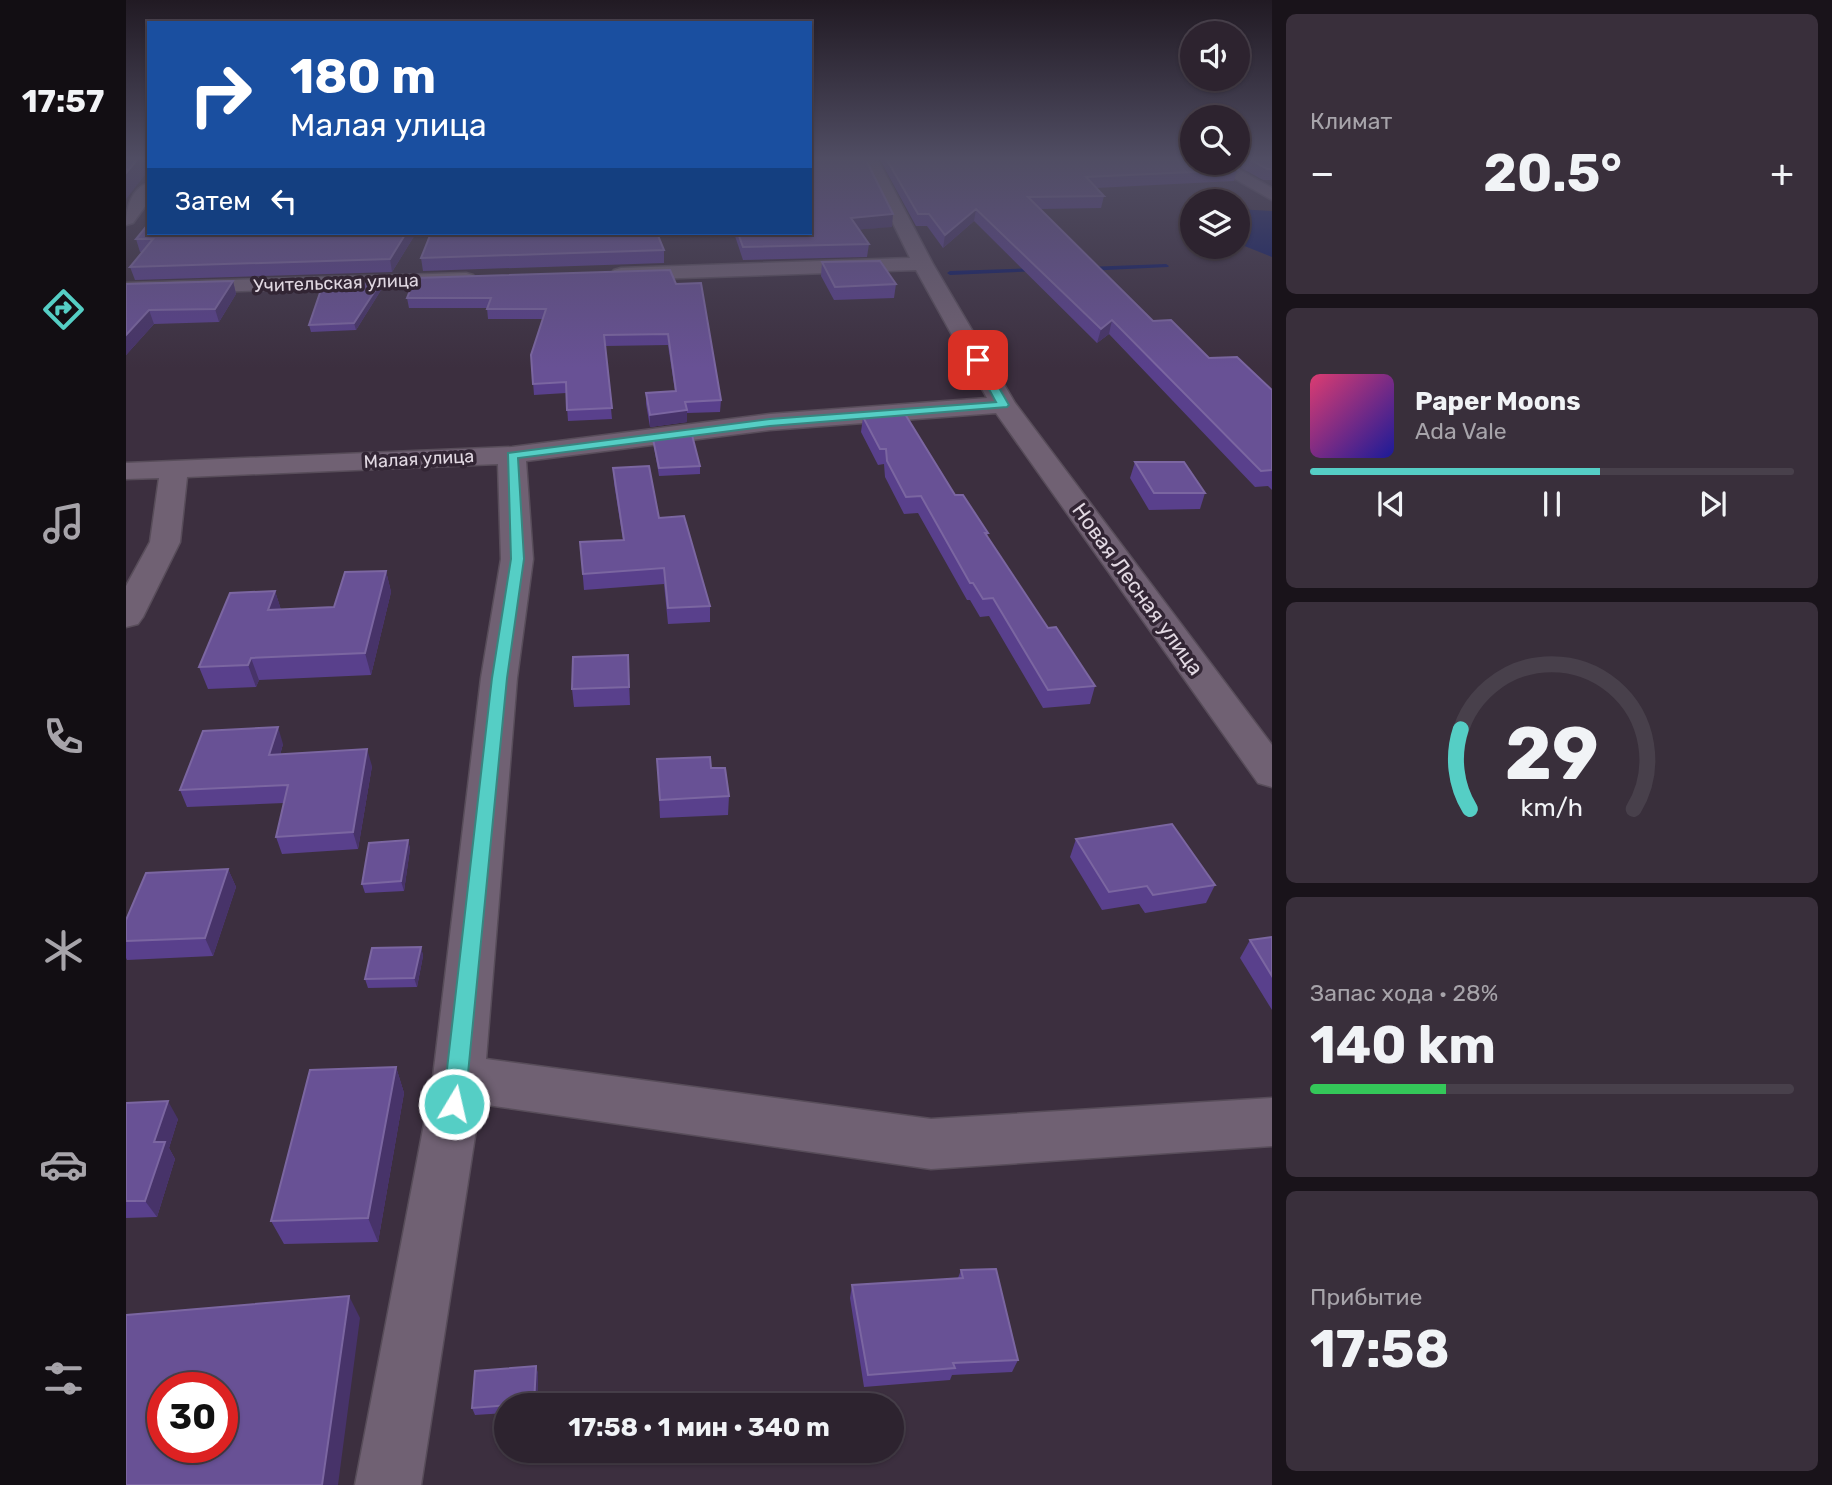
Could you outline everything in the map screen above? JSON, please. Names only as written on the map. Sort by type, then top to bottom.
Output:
[{"type":"street","name":"Новая Лесная улица","points":[[905,229],[1003,405],[1272,774]]},
{"type":"street","points":[[595,275],[923,264]]},
{"type":"street","name":"Учительская улица","points":[[126,289],[488,278]]},
{"type":"street","name":"Малая улица","points":[[126,471],[512,455],[770,422],[1003,405]]},
{"type":"street","points":[[388,1485],[458,1077],[499,678],[517,559],[512,455]]},
{"type":"street","points":[[126,617],[165,542],[174,471]]},
{"type":"street","points":[[458,1077],[512,1087],[931,1144],[1272,1122]]},
{"type":"shaded area","points":[[1250,229],[1272,229],[1272,257],[1250,248]]},
{"type":"building","points":[[144,229],[147,229],[147,235],[405,235],[390,259],[130,267],[153,239],[136,239]]},
{"type":"building","points":[[812,229],[859,229],[869,244],[743,247],[739,235],[812,235]]},
{"type":"building","points":[[941,229],[952,229],[945,235]]},
{"type":"building","points":[[997,229],[1061,229],[1153,321],[1171,320],[1209,358],[1237,357],[1272,390],[1272,470],[1261,471],[1112,320],[1101,329]]},
{"type":"building","points":[[430,235],[658,235],[664,250],[421,258]]},
{"type":"building","points":[[880,261],[896,284],[835,287],[822,262]]},
{"type":"building","points":[[670,270],[676,284],[701,283],[721,400],[685,402],[687,410],[650,415],[646,393],[676,391],[668,334],[604,335],[612,408],[567,410],[566,382],[533,384],[531,355],[546,309],[487,309],[491,298],[407,298],[415,278]]},
{"type":"building","points":[[233,281],[215,309],[149,310],[126,335],[126,284]]},
{"type":"building","points":[[380,283],[354,323],[309,325],[323,284]]},
{"type":"building","points":[[905,414],[955,495],[963,495],[1048,628],[1056,627],[1095,686],[1048,690],[993,598],[983,599],[973,583],[970,583],[921,496],[906,497],[887,461],[886,449],[880,449],[863,417]]},
{"type":"building","points":[[692,435],[700,466],[659,468],[653,439]]},
{"type":"building","points":[[1135,462],[1184,462],[1205,493],[1154,493]]},
{"type":"building","points":[[649,466],[659,518],[684,516],[710,606],[668,608],[664,568],[583,574],[580,542],[624,540],[613,468]]},
{"type":"building","points":[[386,571],[365,653],[251,658],[248,665],[199,667],[230,593],[275,591],[268,610],[334,607],[345,572]]},
{"type":"building","points":[[628,655],[629,687],[572,689],[573,657]]},
{"type":"building","points":[[278,727],[269,755],[367,749],[353,832],[276,837],[288,785],[180,790],[203,731]]},
{"type":"building","points":[[710,757],[711,768],[725,768],[729,796],[660,800],[657,759]]},
{"type":"building","points":[[1172,824],[1215,885],[1153,895],[1147,886],[1109,892],[1076,839]]},
{"type":"building","points":[[408,840],[401,881],[362,884],[369,843]]},
{"type":"building","points":[[228,869],[205,938],[126,941],[126,920],[146,873]]},
{"type":"building","points":[[1272,937],[1272,976],[1250,940]]},
{"type":"building","points":[[421,947],[414,978],[365,979],[372,948]]},
{"type":"building","points":[[396,1067],[368,1218],[271,1221],[310,1070]]},
{"type":"building","points":[[168,1101],[154,1142],[165,1142],[145,1201],[126,1201],[126,1103]]},
{"type":"building","points":[[996,1269],[1018,1360],[953,1363],[955,1368],[868,1375],[852,1285],[963,1278],[961,1270]]},
{"type":"building","points":[[349,1296],[322,1485],[126,1485],[126,1315]]},
{"type":"building","points":[[536,1366],[535,1393],[494,1393],[494,1406],[472,1408],[475,1371]]},
{"type":"waterway","points":[[1086,269],[1166,266]]},
{"type":"waterway","points":[[950,273],[1038,270]]},
{"type":"route","points":[[454,1104],[499,678],[517,559],[512,455],[770,422],[1003,405],[978,360]]}]
